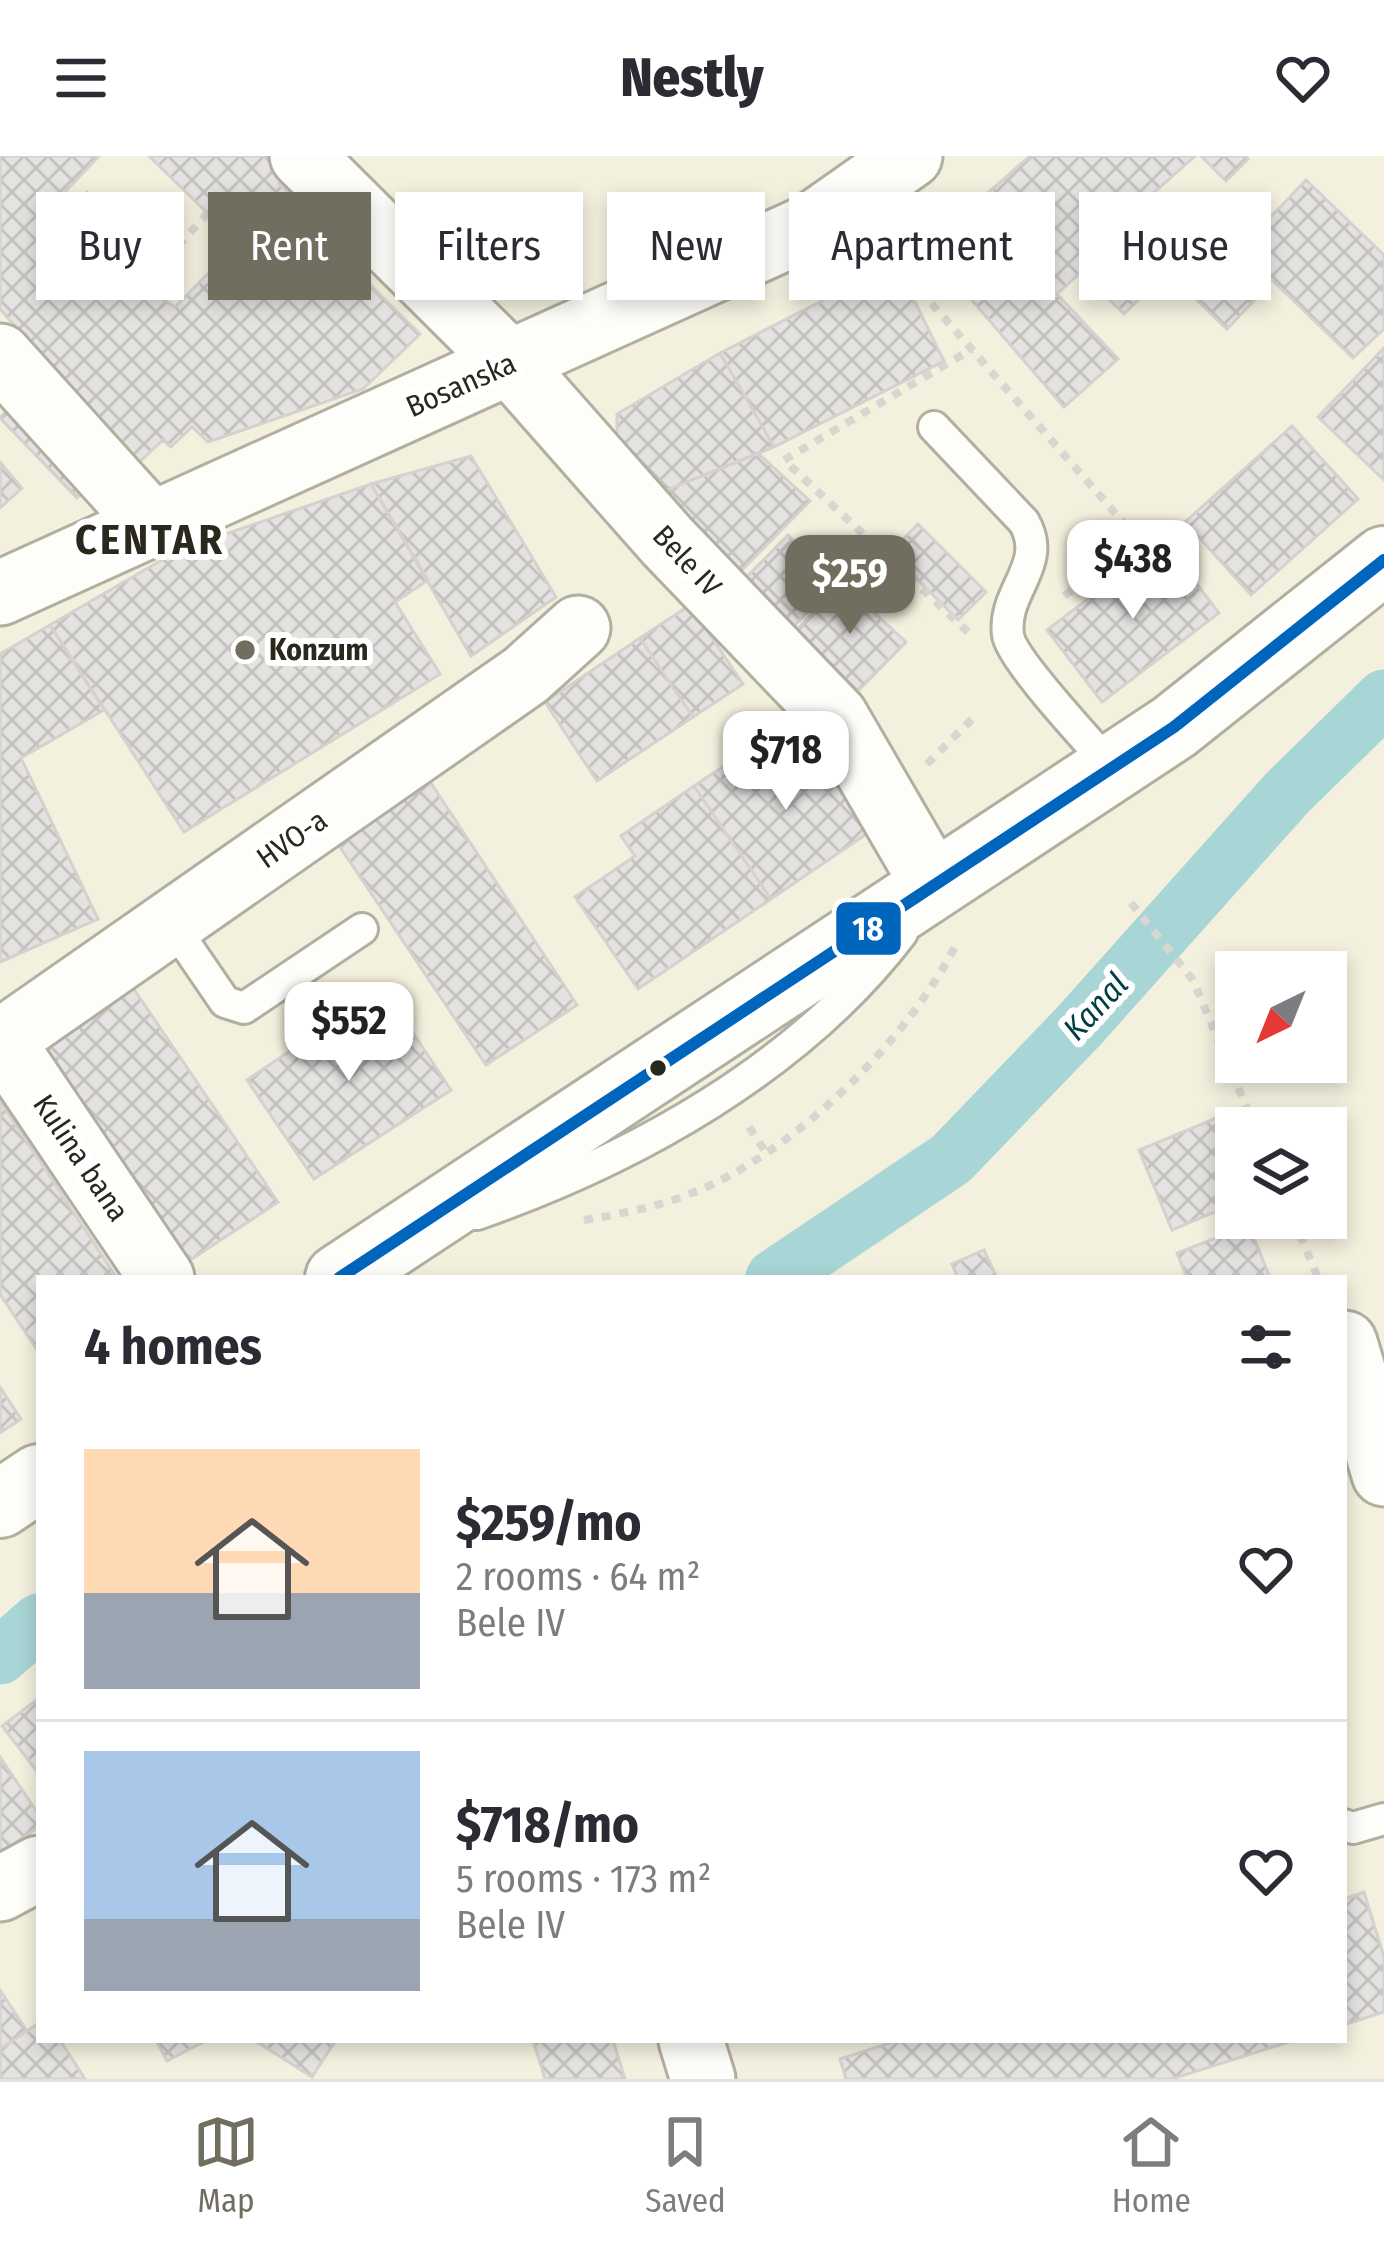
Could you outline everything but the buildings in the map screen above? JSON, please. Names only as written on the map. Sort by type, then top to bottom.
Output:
[{"type":"main road","points":[[350,1270],[1174,727],[1384,560]]},
{"type":"main road","points":[[0,1504],[36,1480]]},
{"type":"street","name":"Bele IV","points":[[302,156],[510,363],[667,541],[836,716],[933,884]]},
{"type":"street","name":"Bosanska","points":[[0,593],[149,521],[809,227],[910,156]]},
{"type":"street","points":[[0,356],[149,521]]},
{"type":"street","name":"HVO-a","points":[[1,1040],[526,675],[578,628]]},
{"type":"street","name":"Kulina bana","points":[[1,1040],[159,1275]]},
{"type":"street","points":[[1347,1343],[1384,1329]]},
{"type":"street","points":[[1347,1354],[1384,1474]]},
{"type":"street","points":[[0,1888],[36,1870]]},
{"type":"street","points":[[692,2043],[703,2079]]},
{"type":"lane","points":[[934,427],[1024,521],[1034,540],[1033,560],[1008,610],[1008,641],[1112,768]]},
{"type":"lane","points":[[171,923],[225,1002],[244,1008],[362,929]]},
{"type":"lane","points":[[1347,1826],[1384,1819]]},
{"type":"path","points":[[184,239],[207,214]]},
{"type":"path","points":[[929,300],[972,349],[1137,538],[1008,641],[963,631],[784,460],[972,349]]},
{"type":"path","points":[[921,771],[973,718]]},
{"type":"path","points":[[1131,903],[1193,980],[1246,1107]]},
{"type":"path","points":[[1302,1239],[1317,1275]]},
{"type":"waterway","name":"Kanal","points":[[778,1275],[951,1159],[1078,1027],[1287,793],[1384,698]]},
{"type":"waterway","name":"Kanal","points":[[0,1656],[36,1625]]},
{"type":"transit line","name":"18","points":[[344,1275],[1174,727],[1384,560]]},
{"type":"place","name":"Konzum","points":[[245,650]]},
{"type":"district","name":"CENTAR","points":[[150,539]]}]
